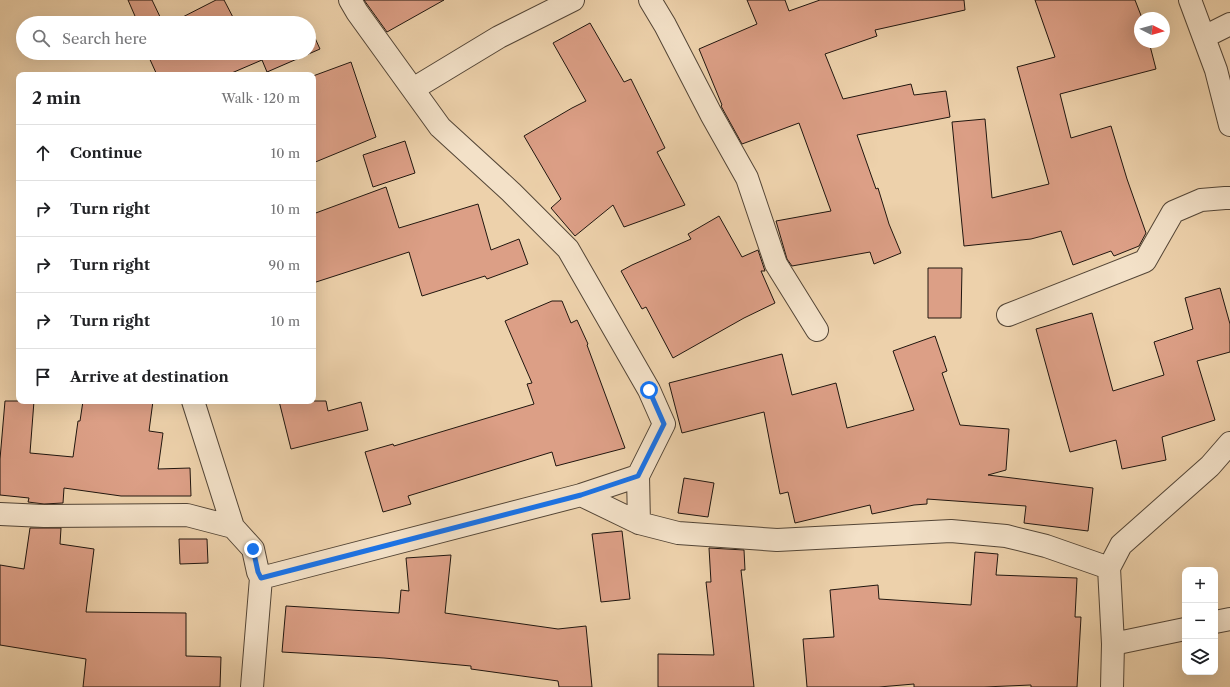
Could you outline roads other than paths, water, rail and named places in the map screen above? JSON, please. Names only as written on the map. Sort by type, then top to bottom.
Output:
[{"type":"street","points":[[350,0],[357,12],[440,127],[511,192],[568,249],[649,390],[664,424],[638,476],[639,523]]},
{"type":"street","points":[[413,89],[499,37],[573,0]]},
{"type":"street","points":[[650,0],[747,178],[776,264],[817,330]]},
{"type":"street","points":[[1190,0],[1216,70],[1230,125]]},
{"type":"street","points":[[1204,36],[1230,24]]},
{"type":"street","points":[[1008,315],[1145,261],[1173,212],[1201,200],[1230,198]]},
{"type":"street","points":[[194,404],[233,527],[253,549],[258,572],[261,578],[252,687]]},
{"type":"street","points":[[1112,687],[1113,644],[1109,568],[1121,545],[1210,466],[1230,443]]},
{"type":"street","points":[[261,578],[581,495],[638,476]]},
{"type":"street","points":[[581,495],[639,523],[678,533],[776,540],[951,531],[1006,536],[1046,546],[1109,568]]},
{"type":"street","points":[[0,514],[44,516],[187,515],[233,527]]},
{"type":"street","points":[[1218,621],[1230,619]]},
{"type":"street","points":[[1113,644],[1182,630]]}]
